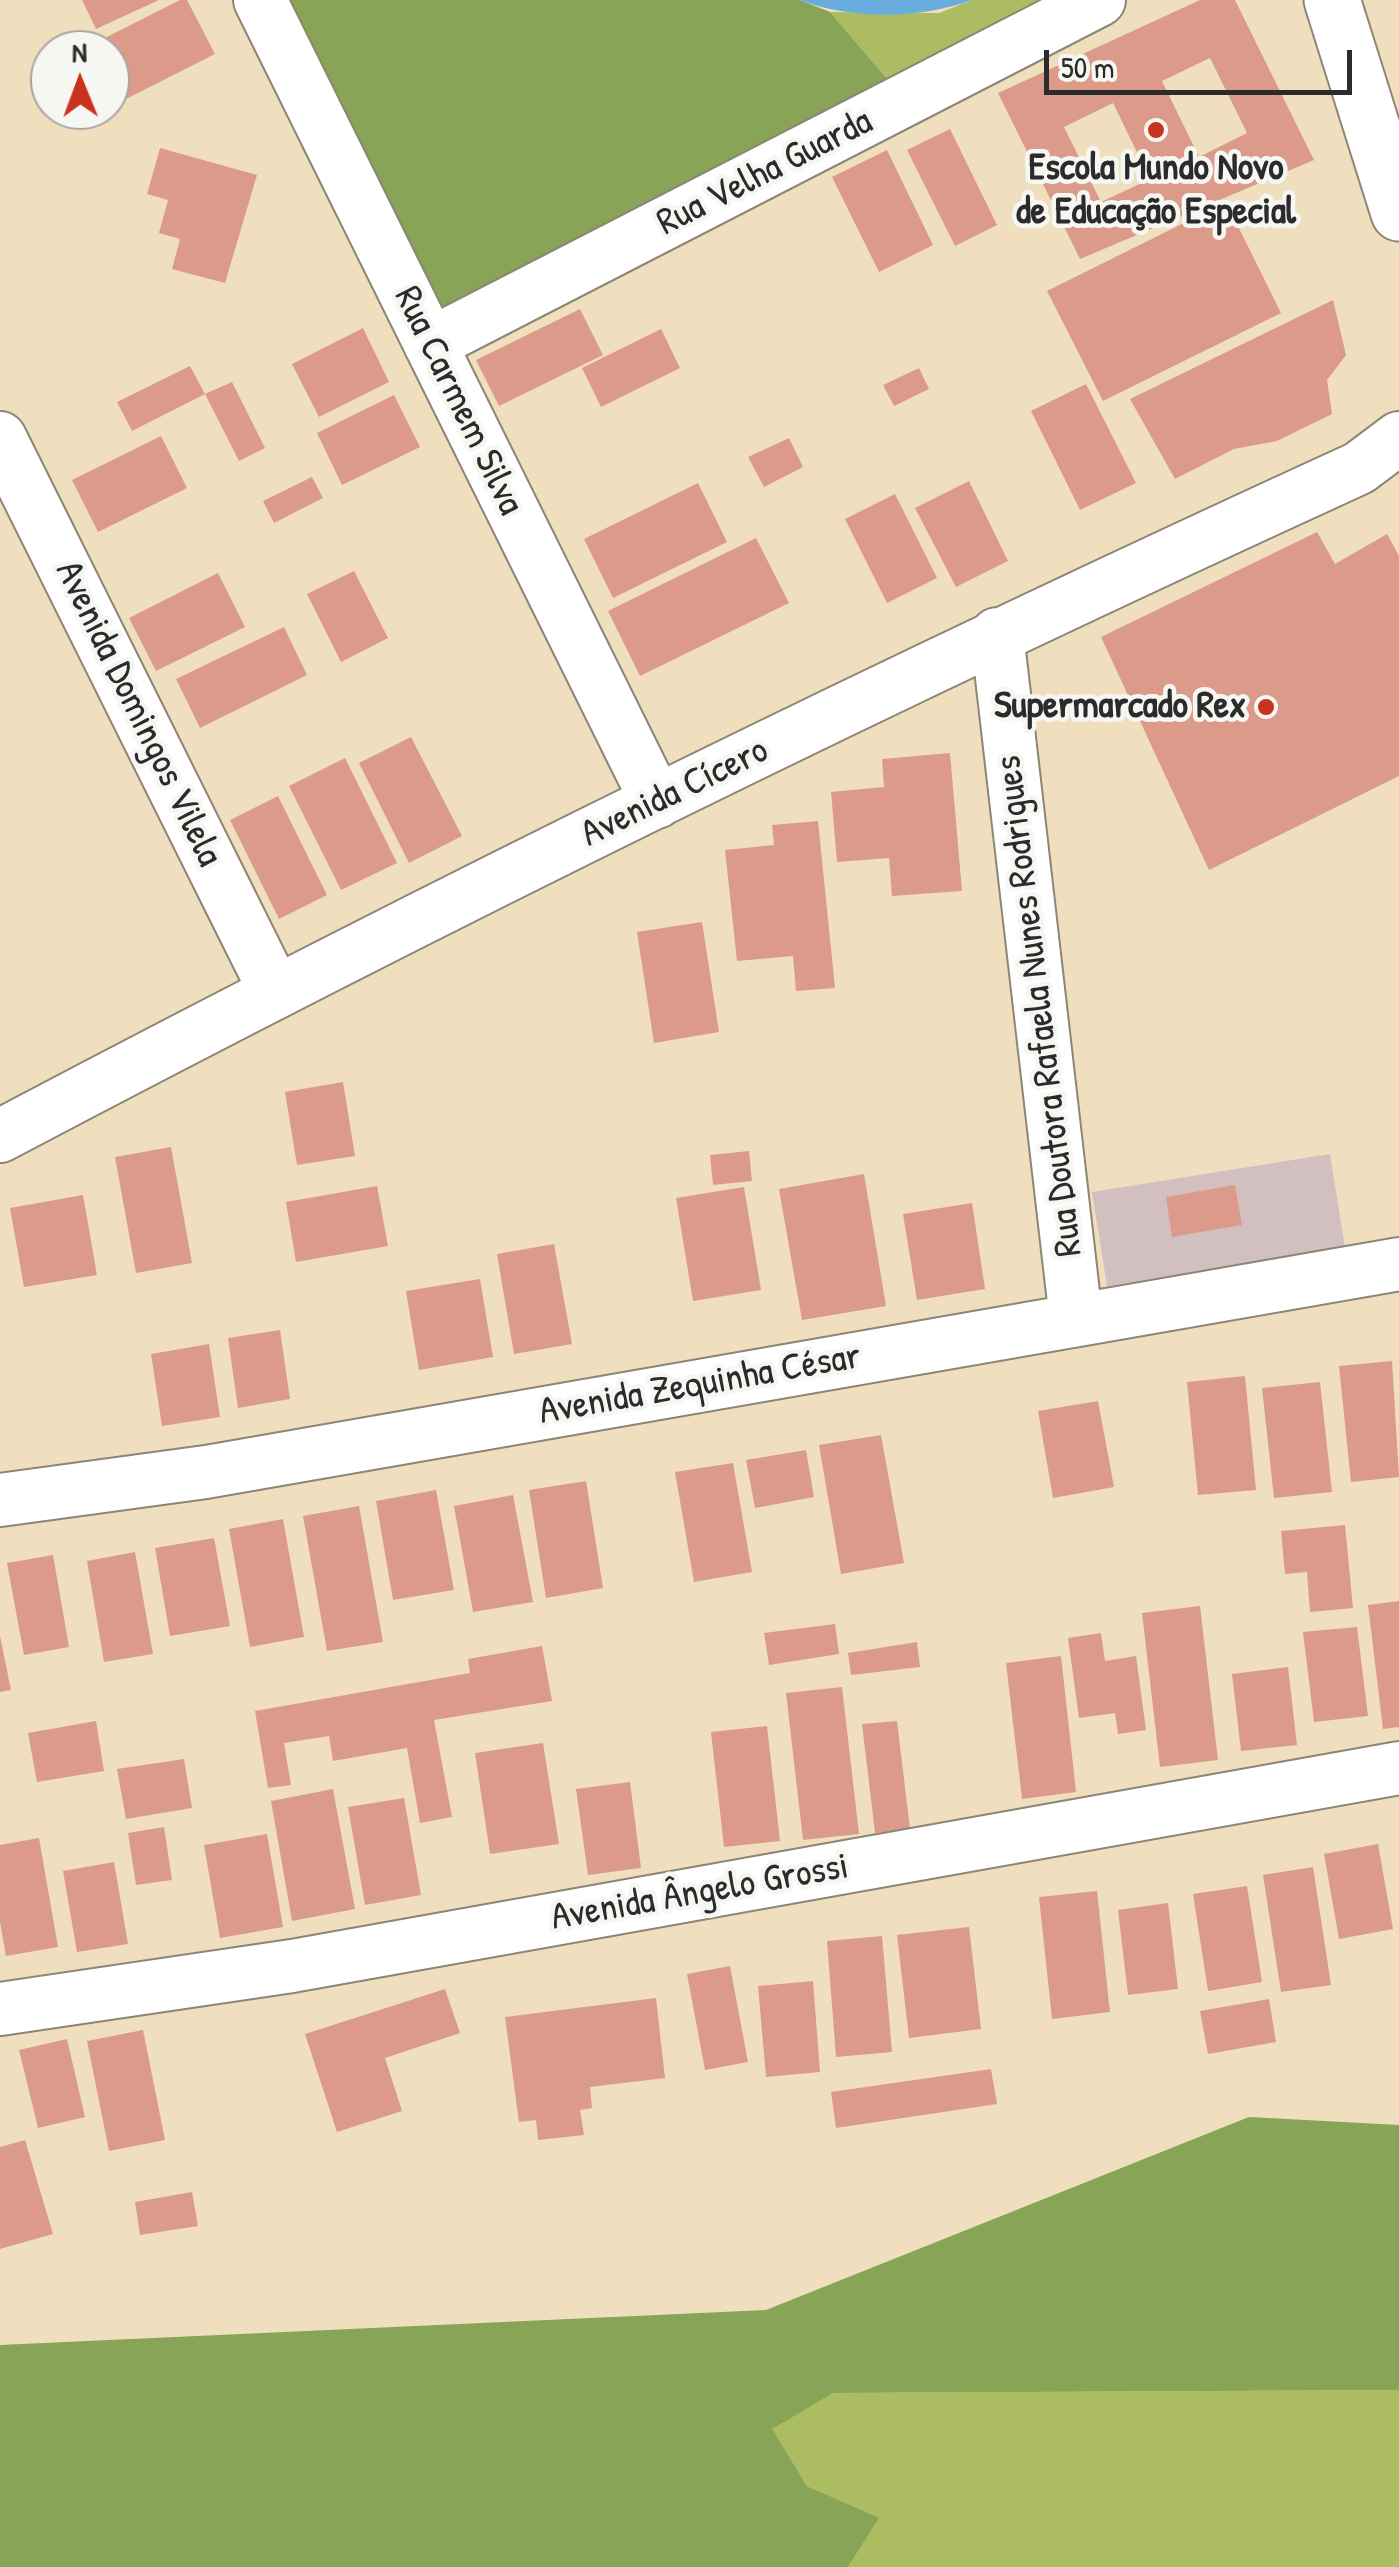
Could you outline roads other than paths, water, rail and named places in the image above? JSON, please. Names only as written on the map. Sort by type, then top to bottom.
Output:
[{"type":"main road","points":[[1332,0],[1399,213]]},
{"type":"street","name":"Rua Carmem Silva","points":[[260,0],[657,802]]},
{"type":"street","name":"Rua Velha Guarda","points":[[430,344],[1099,0]]},
{"type":"street","name":"Avenida Domingos Vilela","points":[[0,438],[275,991]]},
{"type":"street","name":"Avenida Cícero","points":[[0,1136],[275,991],[997,634],[1386,459]]},
{"type":"street","name":"Rua Doutora Rafaela Nunes Rodrigues","points":[[997,634],[1076,1319]]},
{"type":"street","name":"Avenida Zequinha César","points":[[0,1500],[206,1472],[1399,1264]]},
{"type":"street","name":"Avenida Ângelo Grossi","points":[[0,2008],[292,1966],[1399,1768]]},
{"type":"water","points":[[800,0],[972,0],[931,11],[886,15],[841,11]]},
{"type":"place","name":"Escola Mundo Novo de Educação Especial","points":[[1156,130]]},
{"type":"place","name":"Supermarcado Rex","points":[[1266,707]]}]
